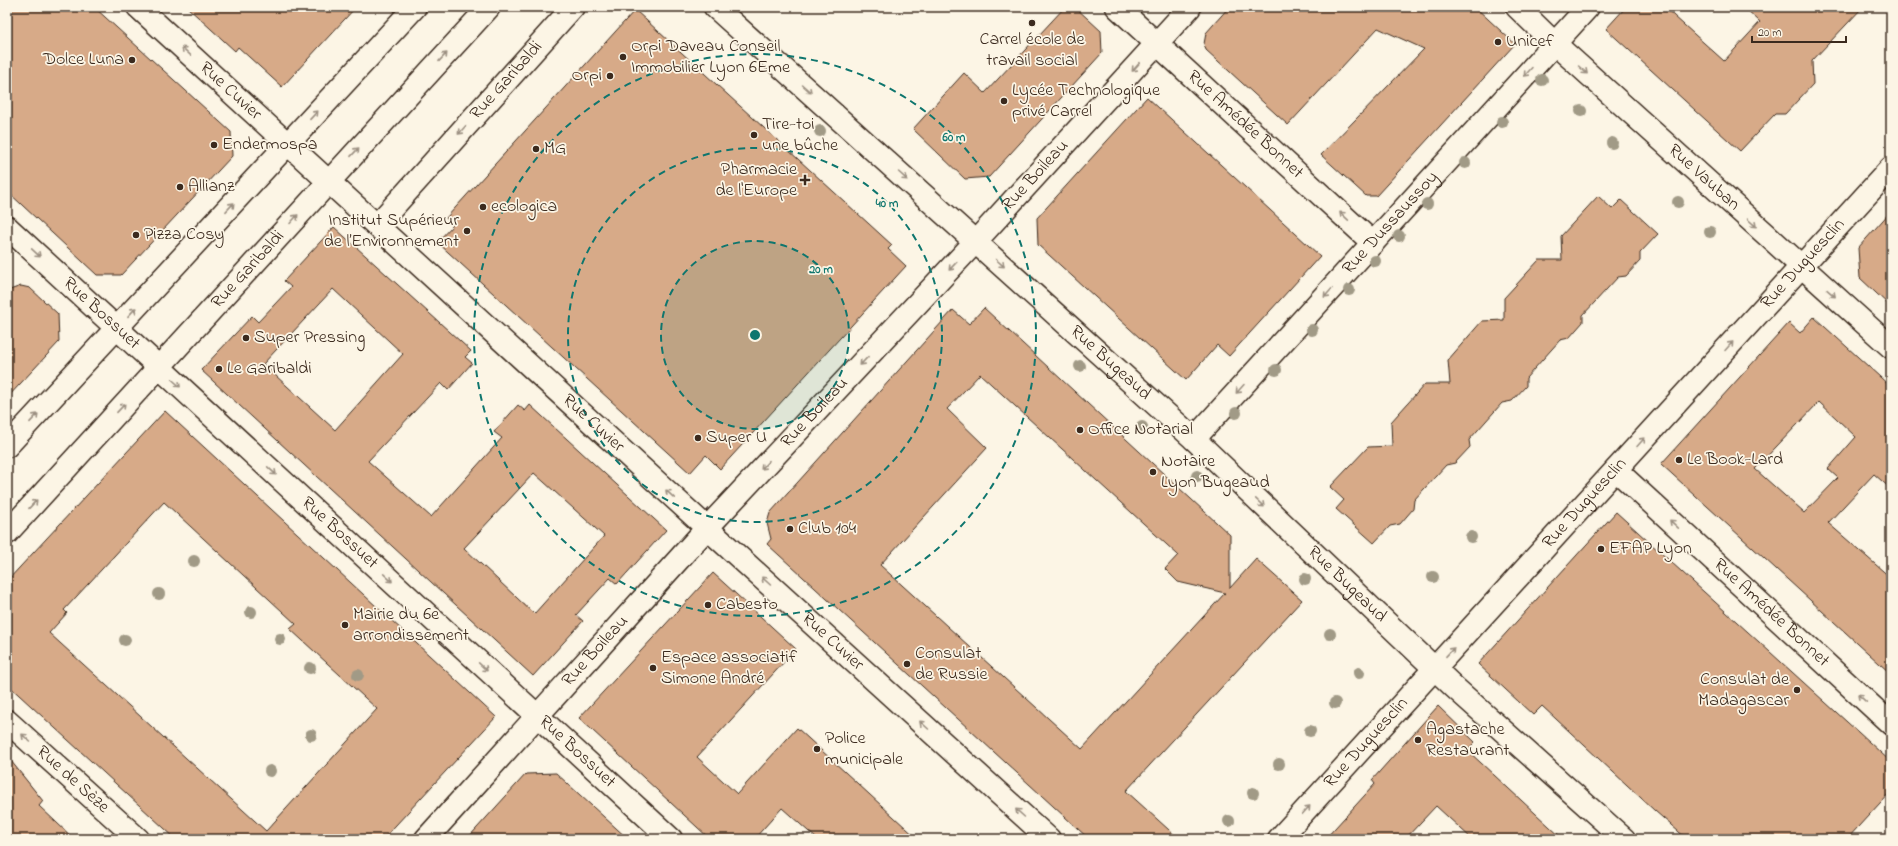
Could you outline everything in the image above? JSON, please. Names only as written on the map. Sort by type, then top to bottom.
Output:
[{"type":"street","name":"Rue Cuvier","points":[[138,7],[1049,839]]},
{"type":"street","points":[[7,446],[414,7]]},
{"type":"street","name":"Rue Garibaldi","points":[[7,532],[489,7]]},
{"type":"street","name":"Rue Garibaldi","points":[[377,225],[573,7]]},
{"type":"street","name":"Rue Bugeaud","points":[[715,7],[1194,439],[1435,669],[1624,839]]},
{"type":"street","name":"Rue Amédée Bonnet","points":[[1117,7],[1373,243]]},
{"type":"street","name":"Rue Boileau","points":[[426,839],[707,528],[976,241],[1190,7]]},
{"type":"street","name":"Rue Vauban","points":[[1517,7],[1554,44],[1891,347]]},
{"type":"street","name":"Rue Dussaussoy","points":[[1194,439],[1588,7]]},
{"type":"street","name":"Rue Duguesclin","points":[[1279,839],[1891,168]]},
{"type":"street","name":"Rue Bossuet","points":[[7,227],[671,839]]},
{"type":"street","name":"Rue Amédée Bonnet","points":[[1616,470],[1891,724]]},
{"type":"street","name":"Rue de Sèze","points":[[7,721],[138,839]]},
{"type":"building","points":[[7,7],[94,7],[231,132],[232,156],[121,275],[97,275],[7,191]]},
{"type":"building","points":[[187,7],[356,7],[282,87],[238,47],[235,51]]},
{"type":"building","points":[[1065,7],[1075,7],[1101,31],[1102,53],[989,177],[965,179],[913,129],[964,73],[985,93]]},
{"type":"building","points":[[1229,7],[1475,7],[1515,44],[1376,196],[1366,196],[1321,155],[1424,49],[1378,28],[1288,125],[1206,50],[1204,44],[1206,33]]},
{"type":"building","points":[[1626,7],[1664,7],[1724,61],[1760,22],[1744,7],[1863,7],[1812,61],[1813,84],[1785,114],[1775,114],[1740,151],[1606,29]]},
{"type":"building","points":[[635,10],[892,245],[888,249],[906,266],[720,469],[706,455],[690,473],[437,242],[453,225],[446,218]]},
{"type":"building","points":[[1147,97],[1320,256],[1229,356],[1217,345],[1186,380],[1038,245],[1037,218]]},
{"type":"building","points":[[1598,196],[1612,209],[1621,200],[1658,234],[1640,253],[1640,261],[1626,276],[1618,277],[1583,315],[1583,322],[1569,338],[1560,340],[1526,378],[1526,386],[1512,401],[1502,403],[1469,440],[1470,447],[1455,463],[1446,465],[1414,500],[1413,509],[1400,524],[1390,526],[1374,543],[1336,509],[1344,500],[1330,487],[1368,447],[1392,446],[1391,422],[1425,384],[1450,384],[1448,360],[1482,321],[1504,320],[1504,298],[1539,260],[1562,260],[1561,236]]},
{"type":"building","points":[[1891,211],[1891,307],[1860,278],[1858,248]]},
{"type":"building","points":[[334,227],[471,351],[465,357],[472,363],[448,390],[441,383],[368,461],[431,517],[502,438],[494,432],[518,405],[525,411],[530,405],[666,530],[617,584],[610,578],[576,615],[583,621],[533,676],[201,370],[252,316],[258,322],[291,287],[284,281]],"holes":[[[333,289],[403,354],[335,430],[263,364]],[[534,473],[604,536],[534,614],[464,548]]]},
{"type":"building","points":[[21,286],[30,288],[58,314],[59,342],[7,398],[7,291]]},
{"type":"building","points":[[984,308],[1230,535],[1230,588],[1256,559],[1302,600],[1126,791],[1179,839],[1089,839],[767,544],[771,539],[767,523],[770,513],[953,310],[969,324]],"holes":[[[980,374],[1178,555],[1165,569],[1178,582],[1225,593],[1082,749],[880,565],[987,448],[947,409]]]},
{"type":"building","points":[[1814,317],[1891,387],[1891,489],[1874,474],[1828,523],[1891,578],[1891,674],[1661,464],[1789,323],[1800,333]],"holes":[[[1819,402],[1856,437],[1828,469],[1838,478],[1804,513],[1755,469]]]},
{"type":"building","name":"Mairie du 6e arrondissement","points":[[165,411],[496,717],[383,839],[176,839],[7,684],[7,581]],"holes":[[[164,502],[296,624],[290,629],[377,709],[266,831],[49,633],[67,613],[64,610]]]},
{"type":"building","points":[[1616,512],[1891,762],[1891,791],[1847,839],[1687,839],[1542,706],[1533,715],[1478,664]]},
{"type":"building","points":[[713,573],[796,649],[697,757],[737,794],[797,728],[918,839],[817,839],[782,808],[754,839],[710,839],[579,718]]},
{"type":"building","points":[[1438,706],[1475,742],[1467,750],[1563,839],[1472,839],[1436,806],[1405,839],[1325,839],[1375,784],[1372,780]]},
{"type":"building","points":[[7,756],[43,801],[39,806],[74,839],[7,839]]},
{"type":"building","points":[[556,773],[628,839],[467,839],[526,774]]},
{"type":"place","name":"Carrel école de travail social","points":[[1032,23]]},
{"type":"place","name":"Unicef","points":[[1498,42]]},
{"type":"place","name":"Orpi Daveau Conseil Immobilier Lyon 6Eme","points":[[623,57]]},
{"type":"place","name":"Dolce Luna","points":[[132,60]]},
{"type":"place","name":"Orpi","points":[[610,76]]},
{"type":"place","name":"Lycée Technologique privé Carrel","points":[[1004,101]]},
{"type":"place","name":"Tire-toi une bûche","points":[[754,135]]},
{"type":"place","name":"Endermospa","points":[[214,145]]},
{"type":"place","name":"MG","points":[[536,149]]},
{"type":"place","name":"Pharmacie de l'Europe","points":[[805,180]]},
{"type":"place","name":"Allianz","points":[[180,187]]},
{"type":"place","name":"ecologica","points":[[483,207]]},
{"type":"place","name":"Institut Supérieur de l’Environnement","points":[[467,231]]},
{"type":"place","name":"Pizza Cosy","points":[[136,235]]},
{"type":"place","name":"Super Pressing","points":[[246,338]]},
{"type":"place","name":"Le Garibaldi","points":[[219,369]]},
{"type":"place","name":"Office Notarial","points":[[1080,430]]},
{"type":"place","name":"Super U","points":[[698,438]]},
{"type":"place","name":"Le Book-Lard","points":[[1679,460]]},
{"type":"place","name":"Notaire Lyon Bugeaud","points":[[1153,472]]},
{"type":"place","name":"Club 104","points":[[790,529]]},
{"type":"place","name":"EFAP Lyon","points":[[1601,549]]},
{"type":"place","name":"Cabesto","points":[[708,605]]},
{"type":"place","name":"Mairie du 6e arrondissement","points":[[345,625]]},
{"type":"place","name":"Consulat de Russie","points":[[907,664]]},
{"type":"place","name":"Espace associatif Simone André","points":[[653,668]]},
{"type":"place","name":"Consulat de Madagascar","points":[[1797,690]]},
{"type":"place","name":"Agastache Restaurant","points":[[1418,740]]},
{"type":"place","name":"Police municipale","points":[[817,749]]}]
